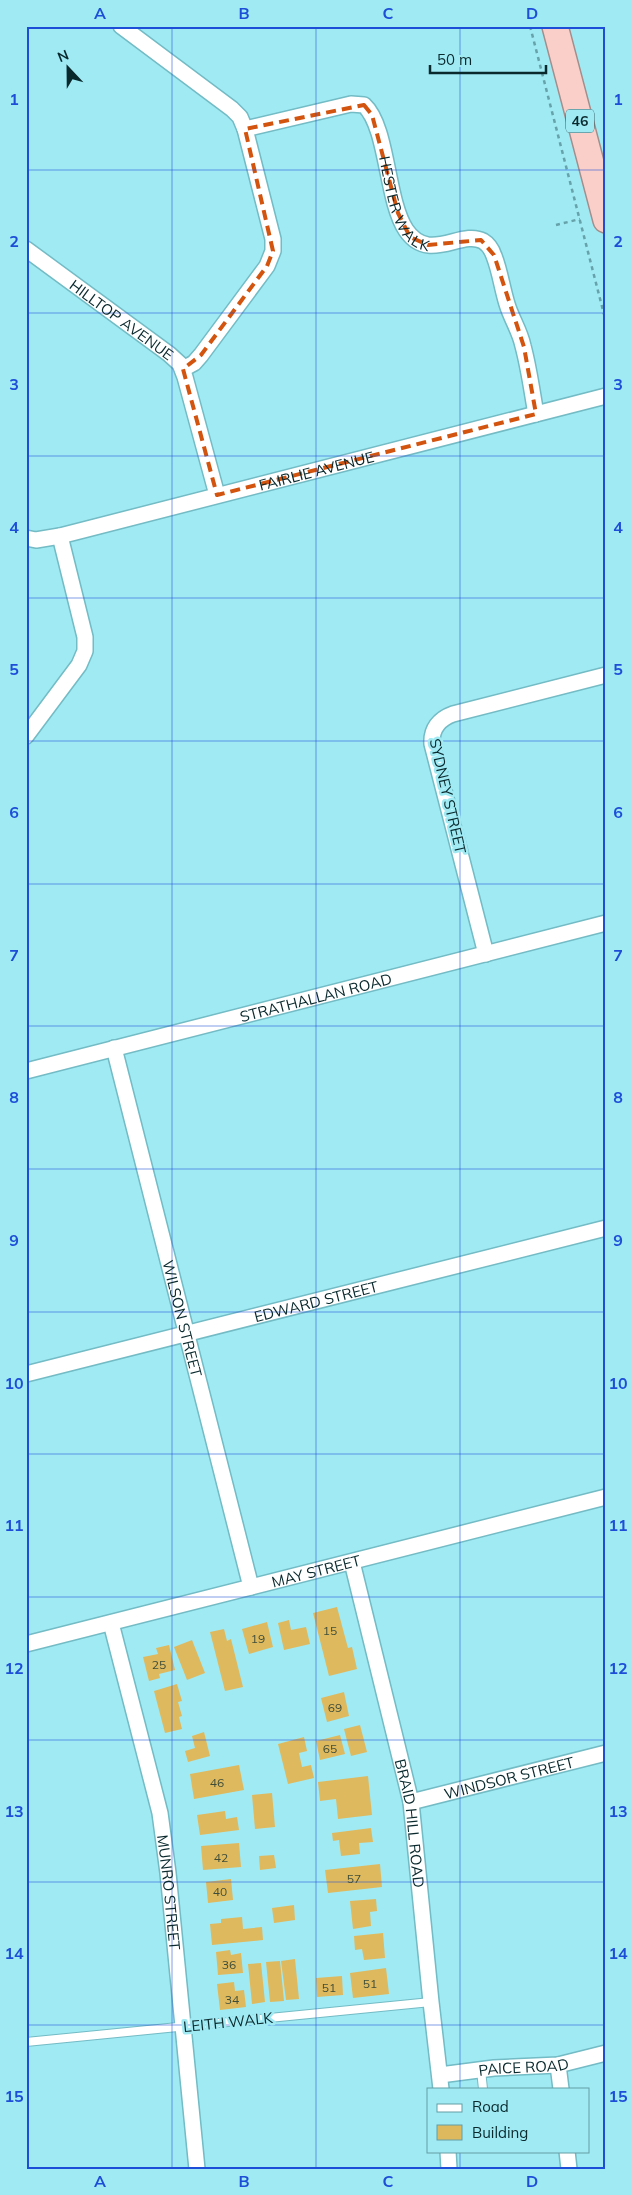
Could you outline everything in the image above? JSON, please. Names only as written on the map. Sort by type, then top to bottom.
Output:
[{"type":"highway","name":"46","points":[[555,26],[606,220]]},
{"type":"street","points":[[123,27],[240,117],[271,232],[273,251],[267,266],[201,355],[190,366],[183,369]]},
{"type":"street","name":"HESTER WALK","points":[[245,130],[351,104],[364,105],[375,124],[401,221],[410,237],[421,243],[437,245],[476,239],[486,242],[494,255],[507,304],[524,347],[536,414]]},
{"type":"street","name":"HILLTOP AVENUE","points":[[26,248],[169,354],[183,369],[217,495]]},
{"type":"street","name":"FAIRLIE AVENUE","points":[[26,538],[36,540],[60,536],[606,396]]},
{"type":"street","points":[[26,736],[79,665],[85,651],[85,637],[60,536]]},
{"type":"street","name":"SYDNEY STREET","points":[[486,954],[432,744],[433,731],[440,722],[453,714],[606,675]]},
{"type":"street","name":"STRATHALLAN ROAD","points":[[26,1071],[606,923]]},
{"type":"street","name":"WILSON STREET","points":[[114,1048],[251,1587]]},
{"type":"street","name":"EDWARD STREET","points":[[26,1374],[606,1228]]},
{"type":"street","name":"MAY STREET","points":[[26,1644],[606,1497]]},
{"type":"street","name":"BRAID HILL ROAD","points":[[352,1562],[412,1802],[440,2082]]},
{"type":"street","name":"MUNRO STREET","points":[[110,1622],[160,1813],[197,2169]]},
{"type":"street","name":"WINDSOR STREET","points":[[412,1802],[606,1753]]},
{"type":"street","name":"PAICE ROAD","points":[[440,2082],[481,2070],[558,2065],[606,2053]]},
{"type":"street","points":[[558,2065],[561,2088]]},
{"type":"street","points":[[448,2152],[449,2169]]},
{"type":"street","points":[[567,2152],[569,2169]]},
{"type":"lane","name":"LEITH WALK","points":[[26,2042],[431,2002]]},
{"type":"lane","points":[[481,2070],[483,2088]]},
{"type":"path","points":[[530,26],[606,322]]},
{"type":"path","points":[[556,225],[580,220]]},
{"type":"highlighted area","points":[[364,105],[372,115],[398,213],[410,237],[428,245],[481,240],[494,255],[524,347],[536,414],[217,495],[183,369],[201,355],[267,266],[273,251],[245,129]]},
{"type":"building","points":[[337,1607],[348,1648],[352,1647],[357,1669],[329,1676],[313,1613]]},
{"type":"building","points":[[289,1620],[291,1630],[306,1627],[310,1644],[284,1650],[278,1623]]},
{"type":"building","points":[[267,1622],[273,1647],[249,1654],[242,1629]]},
{"type":"building","points":[[224,1629],[227,1641],[231,1639],[243,1687],[225,1691],[210,1632]]},
{"type":"building","points":[[192,1640],[205,1673],[187,1680],[174,1647]]},
{"type":"building","points":[[169,1645],[175,1670],[159,1674],[160,1678],[149,1681],[143,1657],[158,1654],[156,1648]]},
{"type":"building","points":[[177,1684],[182,1701],[178,1702],[182,1716],[179,1717],[182,1729],[165,1733],[154,1691]]},
{"type":"building","points":[[344,1692],[349,1716],[327,1722],[321,1698]]},
{"type":"building","points":[[360,1725],[367,1752],[351,1756],[344,1729]]},
{"type":"building","points":[[204,1732],[210,1756],[188,1762],[185,1751],[195,1748],[192,1736]]},
{"type":"building","points":[[340,1735],[345,1754],[320,1760],[316,1741]]},
{"type":"building","points":[[304,1737],[307,1751],[299,1753],[302,1767],[311,1765],[314,1778],[288,1784],[278,1744]]},
{"type":"building","points":[[239,1765],[244,1790],[194,1799],[190,1774]]},
{"type":"building","points":[[368,1776],[372,1815],[338,1819],[336,1799],[320,1801],[318,1782]]},
{"type":"building","points":[[272,1793],[275,1827],[255,1829],[252,1795]]},
{"type":"building","points":[[225,1811],[226,1819],[237,1817],[239,1830],[200,1835],[197,1815]]},
{"type":"building","points":[[371,1828],[373,1842],[359,1843],[360,1854],[341,1856],[339,1840],[333,1841],[332,1833]]},
{"type":"building","points":[[239,1843],[241,1867],[203,1870],[201,1846]]},
{"type":"building","points":[[274,1855],[276,1868],[260,1870],[259,1856]]},
{"type":"building","points":[[380,1864],[382,1887],[328,1893],[325,1870]]},
{"type":"building","points":[[231,1879],[233,1900],[208,1903],[206,1882]]},
{"type":"building","points":[[376,1899],[377,1911],[370,1912],[371,1926],[353,1929],[350,1901]]},
{"type":"building","points":[[294,1905],[295,1920],[274,1923],[272,1908]]},
{"type":"building","points":[[242,1917],[243,1929],[262,1927],[263,1940],[212,1945],[210,1924],[221,1923],[221,1919]]},
{"type":"building","points":[[383,1933],[385,1958],[364,1960],[362,1949],[355,1950],[354,1936]]},
{"type":"building","points":[[230,1950],[231,1955],[241,1953],[243,1973],[218,1975],[216,1952]]},
{"type":"building","points":[[295,1959],[299,1999],[286,2000],[281,1961]]},
{"type":"building","points":[[280,1961],[284,2001],[270,2002],[266,1962]]},
{"type":"building","points":[[261,1963],[265,2002],[252,2004],[248,1964]]},
{"type":"building","points":[[386,1968],[389,1994],[353,1998],[350,1973]]},
{"type":"building","points":[[342,1976],[343,1995],[317,1997],[316,1978]]},
{"type":"building","points":[[234,1982],[235,1991],[244,1990],[246,2007],[220,2010],[217,1984]]}]
